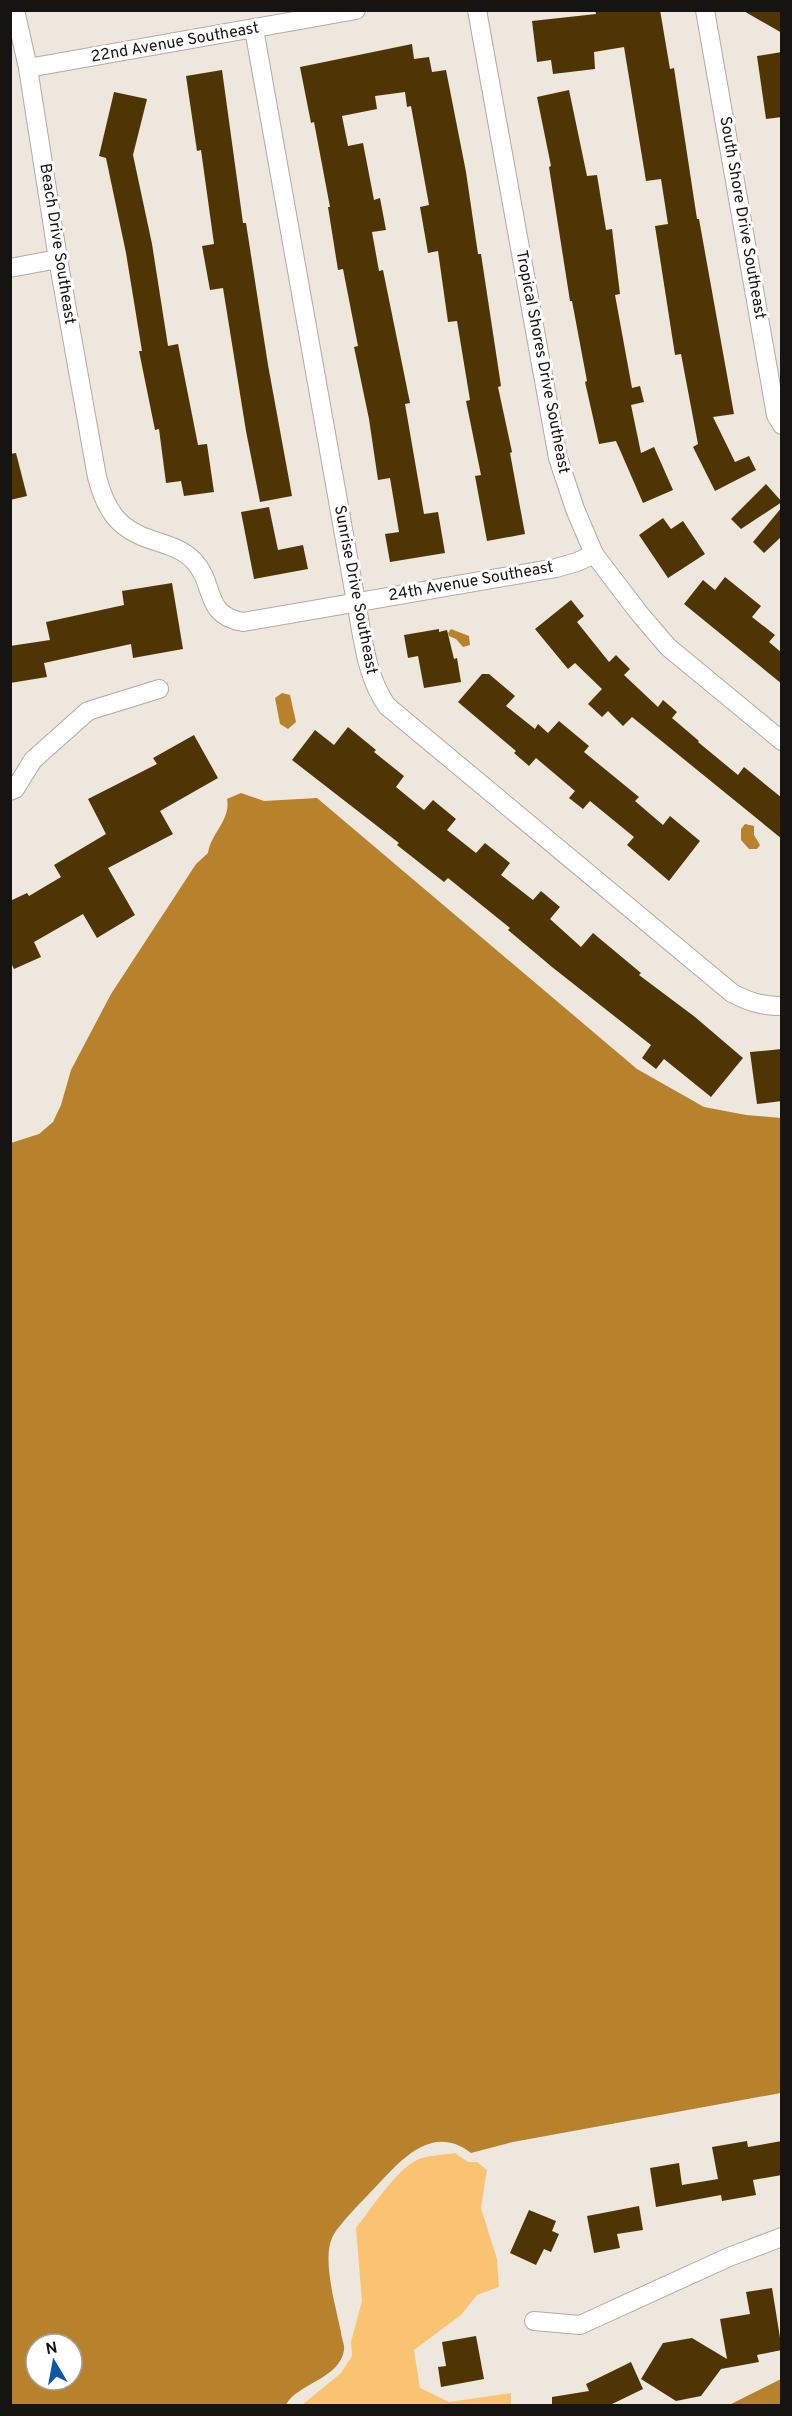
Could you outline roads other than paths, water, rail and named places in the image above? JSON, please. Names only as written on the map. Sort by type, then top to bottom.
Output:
[{"type":"street","name":"Beach Drive Southeast","points":[[15,10],[28,68],[58,259],[97,477]]},
{"type":"street","name":"22nd Avenue Southeast","points":[[28,68],[356,10]]},
{"type":"street","name":"Tropical Shores Drive Southeast","points":[[477,10],[558,458],[575,509],[594,554],[668,647],[782,741]]},
{"type":"street","name":"South Shore Drive Southeast","points":[[705,10],[776,415],[782,425]]},
{"type":"street","name":"Sunrise Drive Southeast","points":[[254,29],[356,602],[371,677],[377,692],[387,706],[732,993],[748,1002],[764,1006],[782,1006]]},
{"type":"street","points":[[10,268],[58,259]]},
{"type":"street","name":"24th Avenue Southeast","points":[[97,477],[104,501],[118,520],[133,533],[183,552],[195,563],[219,613],[231,620],[243,622],[556,568],[594,554]]},
{"type":"street","points":[[10,791],[15,789],[33,760],[88,711],[159,689]]},
{"type":"street","points":[[534,2321],[580,2325],[729,2257],[782,2237]]}]
